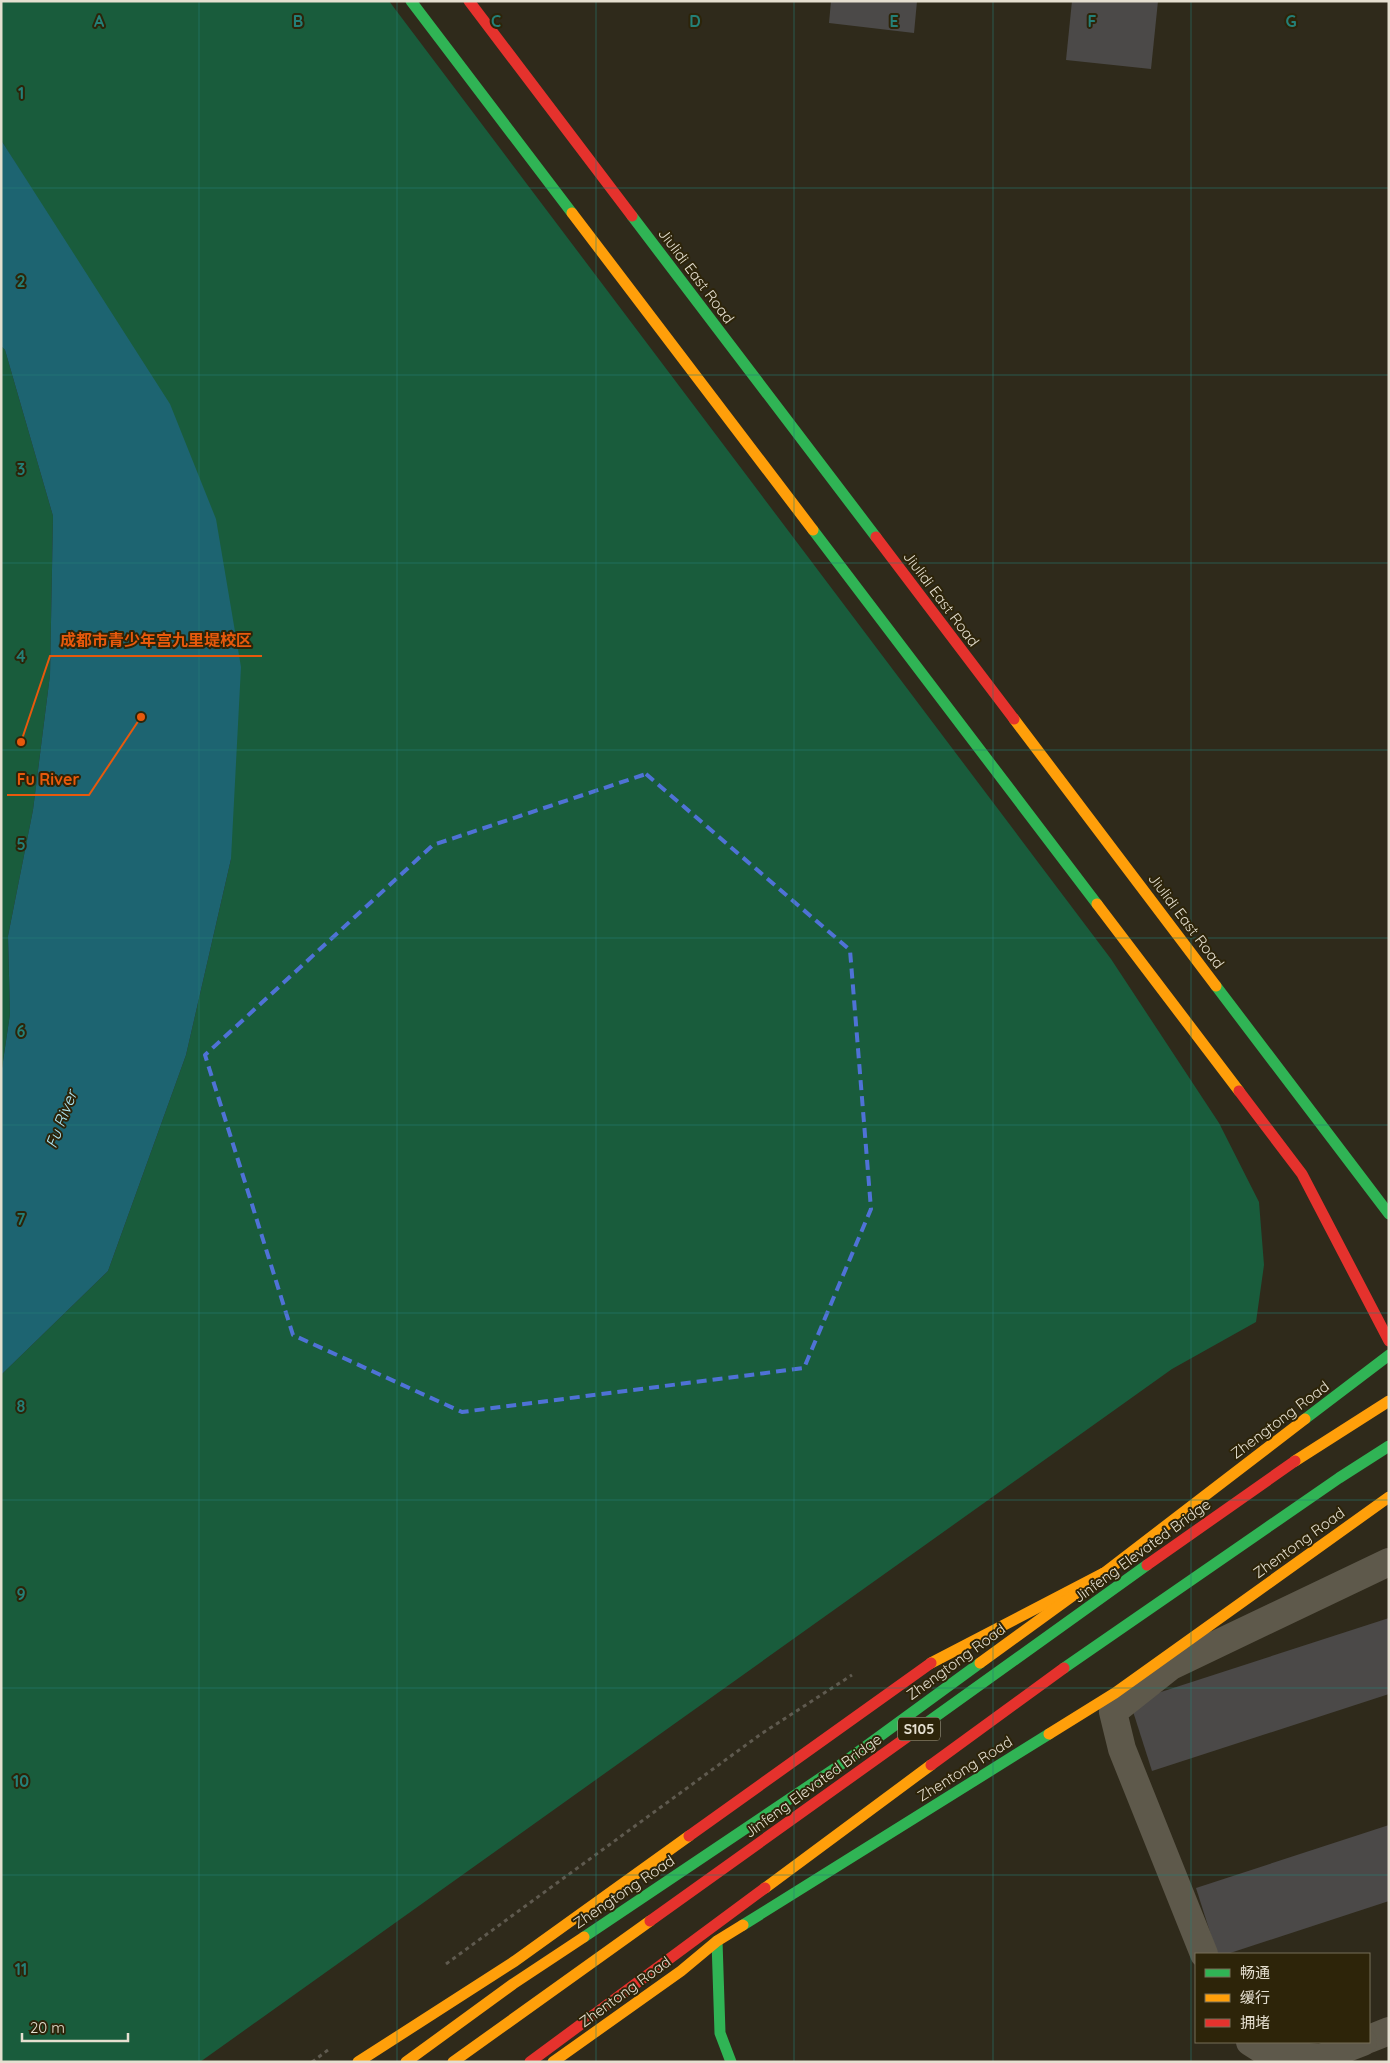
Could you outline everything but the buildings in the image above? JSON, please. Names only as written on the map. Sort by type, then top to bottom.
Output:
[{"type":"main road","points":[[412,1],[1302,1174],[1389,1340]]},
{"type":"main road","name":"Jiulidi East Road","points":[[469,1],[1389,1214]]},
{"type":"main road","name":"Zhengtong Road","points":[[406,2062],[513,1984],[843,1764],[1104,1573],[1389,1355]]},
{"type":"main road","name":"Jinfeng Elevated Bridge","points":[[453,2062],[1269,1478],[1389,1401]]},
{"type":"main road","name":"S105","points":[[530,2062],[1036,1688],[1339,1478],[1389,1446]]},
{"type":"main road","name":"Zhentong Road","points":[[553,2062],[681,1971],[717,1941],[1115,1693],[1389,1497]]},
{"type":"main road","points":[[358,2062],[515,1960],[923,1667],[1104,1573]]},
{"type":"main road","points":[[717,1941],[720,2033],[731,2062]]},
{"type":"street","points":[[1204,1953],[1122,1750],[1113,1712],[1171,1666],[1389,1562]]},
{"type":"street","points":[[1370,2039],[1389,2032]]},
{"type":"street","points":[[1252,2043],[1269,2054],[1297,2059],[1321,2058],[1360,2043]]},
{"type":"highlighted area","points":[[646,774],[850,950],[871,1209],[804,1368],[462,1412],[293,1335],[205,1055],[433,845]]},
{"type":"green space","points":[[1,1],[389,1],[1111,959],[1219,1123],[1259,1202],[1264,1265],[1256,1322],[1172,1369],[200,2062],[1,2062],[1,1375],[108,1271],[186,1055],[231,859],[63,240],[1,140]]},
{"type":"green space","points":[[1,346],[5,350],[53,516],[50,675],[33,810],[8,936],[10,1014],[1,1075]]},
{"type":"water","points":[[1,140],[170,404],[216,519],[241,667],[231,859],[186,1055],[108,1271],[1,1375],[1,1075],[10,1014],[8,936],[33,810],[50,675],[53,516],[5,350],[1,346]]},
{"type":"traffic: fast","points":[[411,1],[572,213]]},
{"type":"traffic: fast","points":[[632,216],[876,537]]},
{"type":"traffic: fast","points":[[813,530],[1097,904]]},
{"type":"traffic: fast","points":[[1216,986],[1389,1214]]},
{"type":"traffic: fast","points":[[1305,1419],[1389,1355]]},
{"type":"traffic: fast","points":[[1064,1668],[1339,1478],[1389,1446]]},
{"type":"traffic: fast","points":[[921,1727],[1147,1565]]},
{"type":"traffic: fast","points":[[584,1937],[843,1763],[980,1663]]},
{"type":"traffic: fast","points":[[743,1925],[1049,1734]]},
{"type":"traffic: fast","points":[[717,1941],[720,2033],[731,2062]]},
{"type":"traffic: slow","points":[[572,213],[813,530]]},
{"type":"traffic: slow","points":[[1014,719],[1216,986]]},
{"type":"traffic: slow","points":[[1097,904],[1239,1091]]},
{"type":"traffic: slow","points":[[1295,1461],[1389,1401]]},
{"type":"traffic: slow","points":[[980,1663],[1104,1573],[1305,1419]]},
{"type":"traffic: slow","points":[[1049,1734],[1115,1693],[1389,1497]]},
{"type":"traffic: slow","points":[[931,1663],[1104,1573]]},
{"type":"traffic: slow","points":[[765,1888],[931,1765]]},
{"type":"traffic: slow","points":[[358,2062],[515,1961],[689,1836]]},
{"type":"traffic: slow","points":[[453,2062],[650,1921]]},
{"type":"traffic: slow","points":[[553,2062],[681,1971],[717,1941],[743,1925]]},
{"type":"traffic: slow","points":[[406,2062],[513,1984],[584,1937]]},
{"type":"traffic: jam","points":[[469,1],[632,216]]},
{"type":"traffic: jam","points":[[876,537],[1014,719]]},
{"type":"traffic: jam","points":[[1239,1091],[1302,1174],[1389,1341]]},
{"type":"traffic: jam","points":[[1147,1565],[1295,1461]]},
{"type":"traffic: jam","points":[[689,1836],[931,1663]]},
{"type":"traffic: jam","points":[[931,1765],[1064,1668]]},
{"type":"traffic: jam","points":[[650,1921],[921,1727]]},
{"type":"traffic: jam","points":[[530,2062],[765,1888]]},
{"type":"place","name":"Fu River","points":[[141,717]]},
{"type":"place","name":"成都市青少年宫九里堤校区","points":[[21,742]]}]
